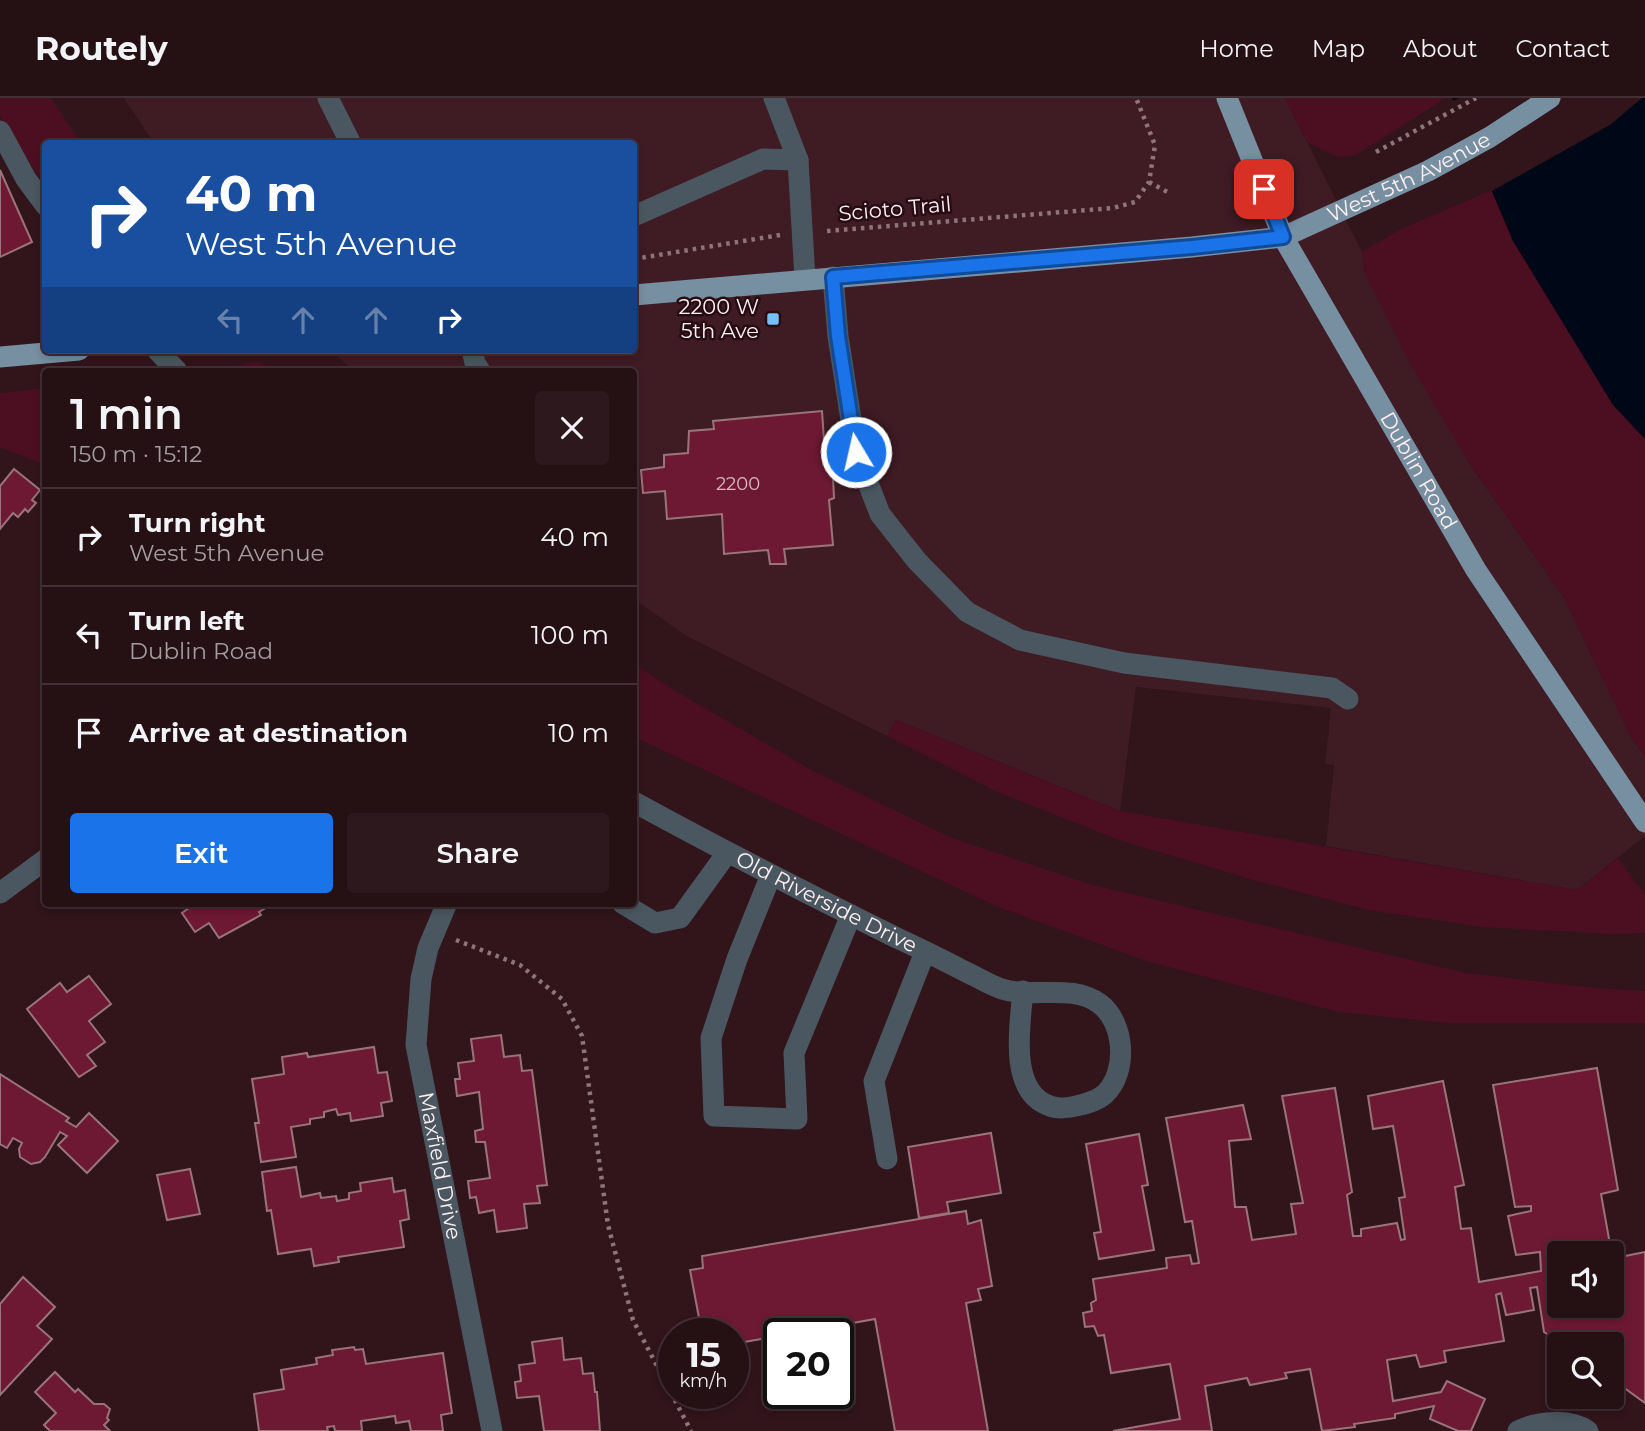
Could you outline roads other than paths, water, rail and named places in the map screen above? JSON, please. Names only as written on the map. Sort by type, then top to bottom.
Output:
[{"type":"main road","name":"Dublin Road","points":[[1227,98],[1283,237],[1476,570],[1645,822]]},
{"type":"main road","name":"West 5th Avenue","points":[[637,295],[1283,237],[1428,171],[1490,138],[1550,98]]},
{"type":"main road","points":[[0,357],[42,353]]},
{"type":"street","points":[[328,98],[349,140]]},
{"type":"street","points":[[774,98],[798,160],[804,279]]},
{"type":"street","points":[[0,131],[26,179],[42,201]]},
{"type":"street","points":[[637,215],[763,159],[798,160]]},
{"type":"street","points":[[833,277],[838,336],[856,452],[880,514],[917,561],[967,612],[1020,640],[1124,663],[1332,688],[1348,699]]},
{"type":"street","points":[[161,354],[174,368]]},
{"type":"street","name":"Old Riverside Drive","points":[[637,804],[727,853],[1002,989],[1081,994],[1100,1004],[1114,1019],[1120,1041],[1119,1065],[1114,1083],[1104,1095],[1090,1103],[1072,1107],[1050,1106],[1030,1092],[1022,1073],[1019,1043],[1023,991]]},
{"type":"street","points":[[628,907],[654,923],[680,918],[727,853]]},
{"type":"street","points":[[0,893],[42,862]]},
{"type":"street","points":[[771,875],[737,959],[711,1038],[713,1116],[797,1119],[794,1053],[851,915]]},
{"type":"street","name":"Maxfield Drive","points":[[445,907],[428,948],[421,979],[416,1045],[492,1431]]},
{"type":"street","points":[[887,1159],[874,1082],[925,951]]},
{"type":"street","points":[[1518,1431],[1532,1424],[1577,1424],[1588,1431]]},
{"type":"water","points":[[1452,98],[1645,98],[1645,439],[1613,405],[1513,241]]},
{"type":"place","name":"2200 W 5th Ave","points":[[773,319]]}]
